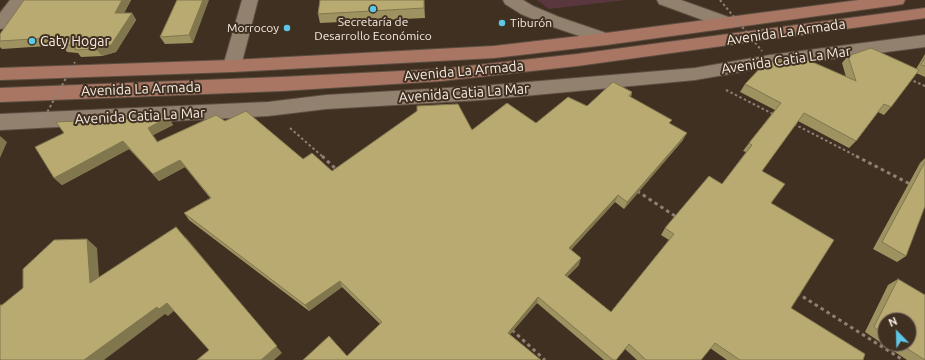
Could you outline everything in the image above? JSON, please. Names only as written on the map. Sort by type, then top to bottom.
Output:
[{"type":"main road","name":"Avenida La Armada","points":[[0,74],[232,66],[494,52],[606,39],[897,0]]},
{"type":"main road","name":"Avenida La Armada","points":[[0,95],[281,84],[441,75],[578,60],[925,13]]},
{"type":"street","points":[[0,24],[19,0]]},
{"type":"street","points":[[232,66],[250,0]]},
{"type":"street","points":[[511,0],[527,10],[546,18],[606,39]]},
{"type":"street","points":[[665,0],[728,23]]},
{"type":"street","name":"Avenida Catia La Mar","points":[[0,122],[268,109],[326,102],[489,93],[695,74],[770,61],[925,41]]},
{"type":"path","points":[[720,0],[762,51]]},
{"type":"path","points":[[45,116],[75,62]]},
{"type":"path","points":[[695,74],[778,116]]},
{"type":"path","points":[[268,109],[344,177]]},
{"type":"path","points":[[792,124],[911,184]]},
{"type":"path","points":[[635,191],[682,220]]},
{"type":"path","points":[[796,292],[903,360]]},
{"type":"path","points":[[507,326],[545,360]]},
{"type":"shaded area","points":[[537,0],[626,0],[549,9]]},
{"type":"building","points":[[24,0],[122,0],[115,13],[132,13],[111,45],[96,49],[75,50],[76,45],[61,45],[65,37],[0,41],[0,34]]},
{"type":"building","points":[[177,0],[203,0],[189,35],[160,37]]},
{"type":"building","points":[[320,0],[424,0],[424,8],[318,14]]},
{"type":"building","points":[[871,48],[919,70],[891,107],[884,104],[856,141],[804,113],[762,171],[785,184],[771,203],[834,240],[791,308],[865,354],[863,360],[740,360],[715,343],[701,360],[646,360],[629,344],[616,360],[613,360],[538,297],[508,333],[541,360],[303,360],[329,336],[347,356],[382,322],[340,281],[305,305],[184,213],[211,198],[180,160],[153,174],[123,141],[54,178],[35,147],[64,133],[56,122],[168,117],[148,128],[157,142],[216,115],[225,121],[246,111],[303,159],[312,153],[332,171],[417,111],[417,106],[458,104],[472,130],[507,103],[536,123],[568,97],[587,106],[613,82],[632,92],[629,96],[672,120],[669,123],[687,133],[627,202],[618,195],[569,248],[581,258],[565,275],[611,312],[674,234],[665,228],[709,176],[722,184],[752,145],[749,143],[781,103],[745,84],[765,63],[801,57],[856,81],[848,56]]},
{"type":"building","points":[[925,58],[925,66],[921,65]]},
{"type":"building","points":[[925,162],[925,206],[906,256],[882,242]]},
{"type":"building","points":[[176,227],[277,346],[261,360],[197,360],[209,350],[167,303],[159,309],[157,307],[84,360],[0,360],[0,305],[23,288],[23,269],[54,240],[87,239],[90,283]]},
{"type":"building","points":[[898,279],[925,295],[925,360],[912,352],[917,352],[917,312],[882,312]]},
{"type":"building","points":[[877,321],[877,329],[874,327]]},
{"type":"place","name":"Secretaría de Desarrollo Económico","points":[[373,9]]},
{"type":"place","name":"Tiburón","points":[[502,23]]},
{"type":"place","name":"Morrocoy","points":[[287,28]]},
{"type":"place","name":"Caty Hogar","points":[[32,41]]}]
